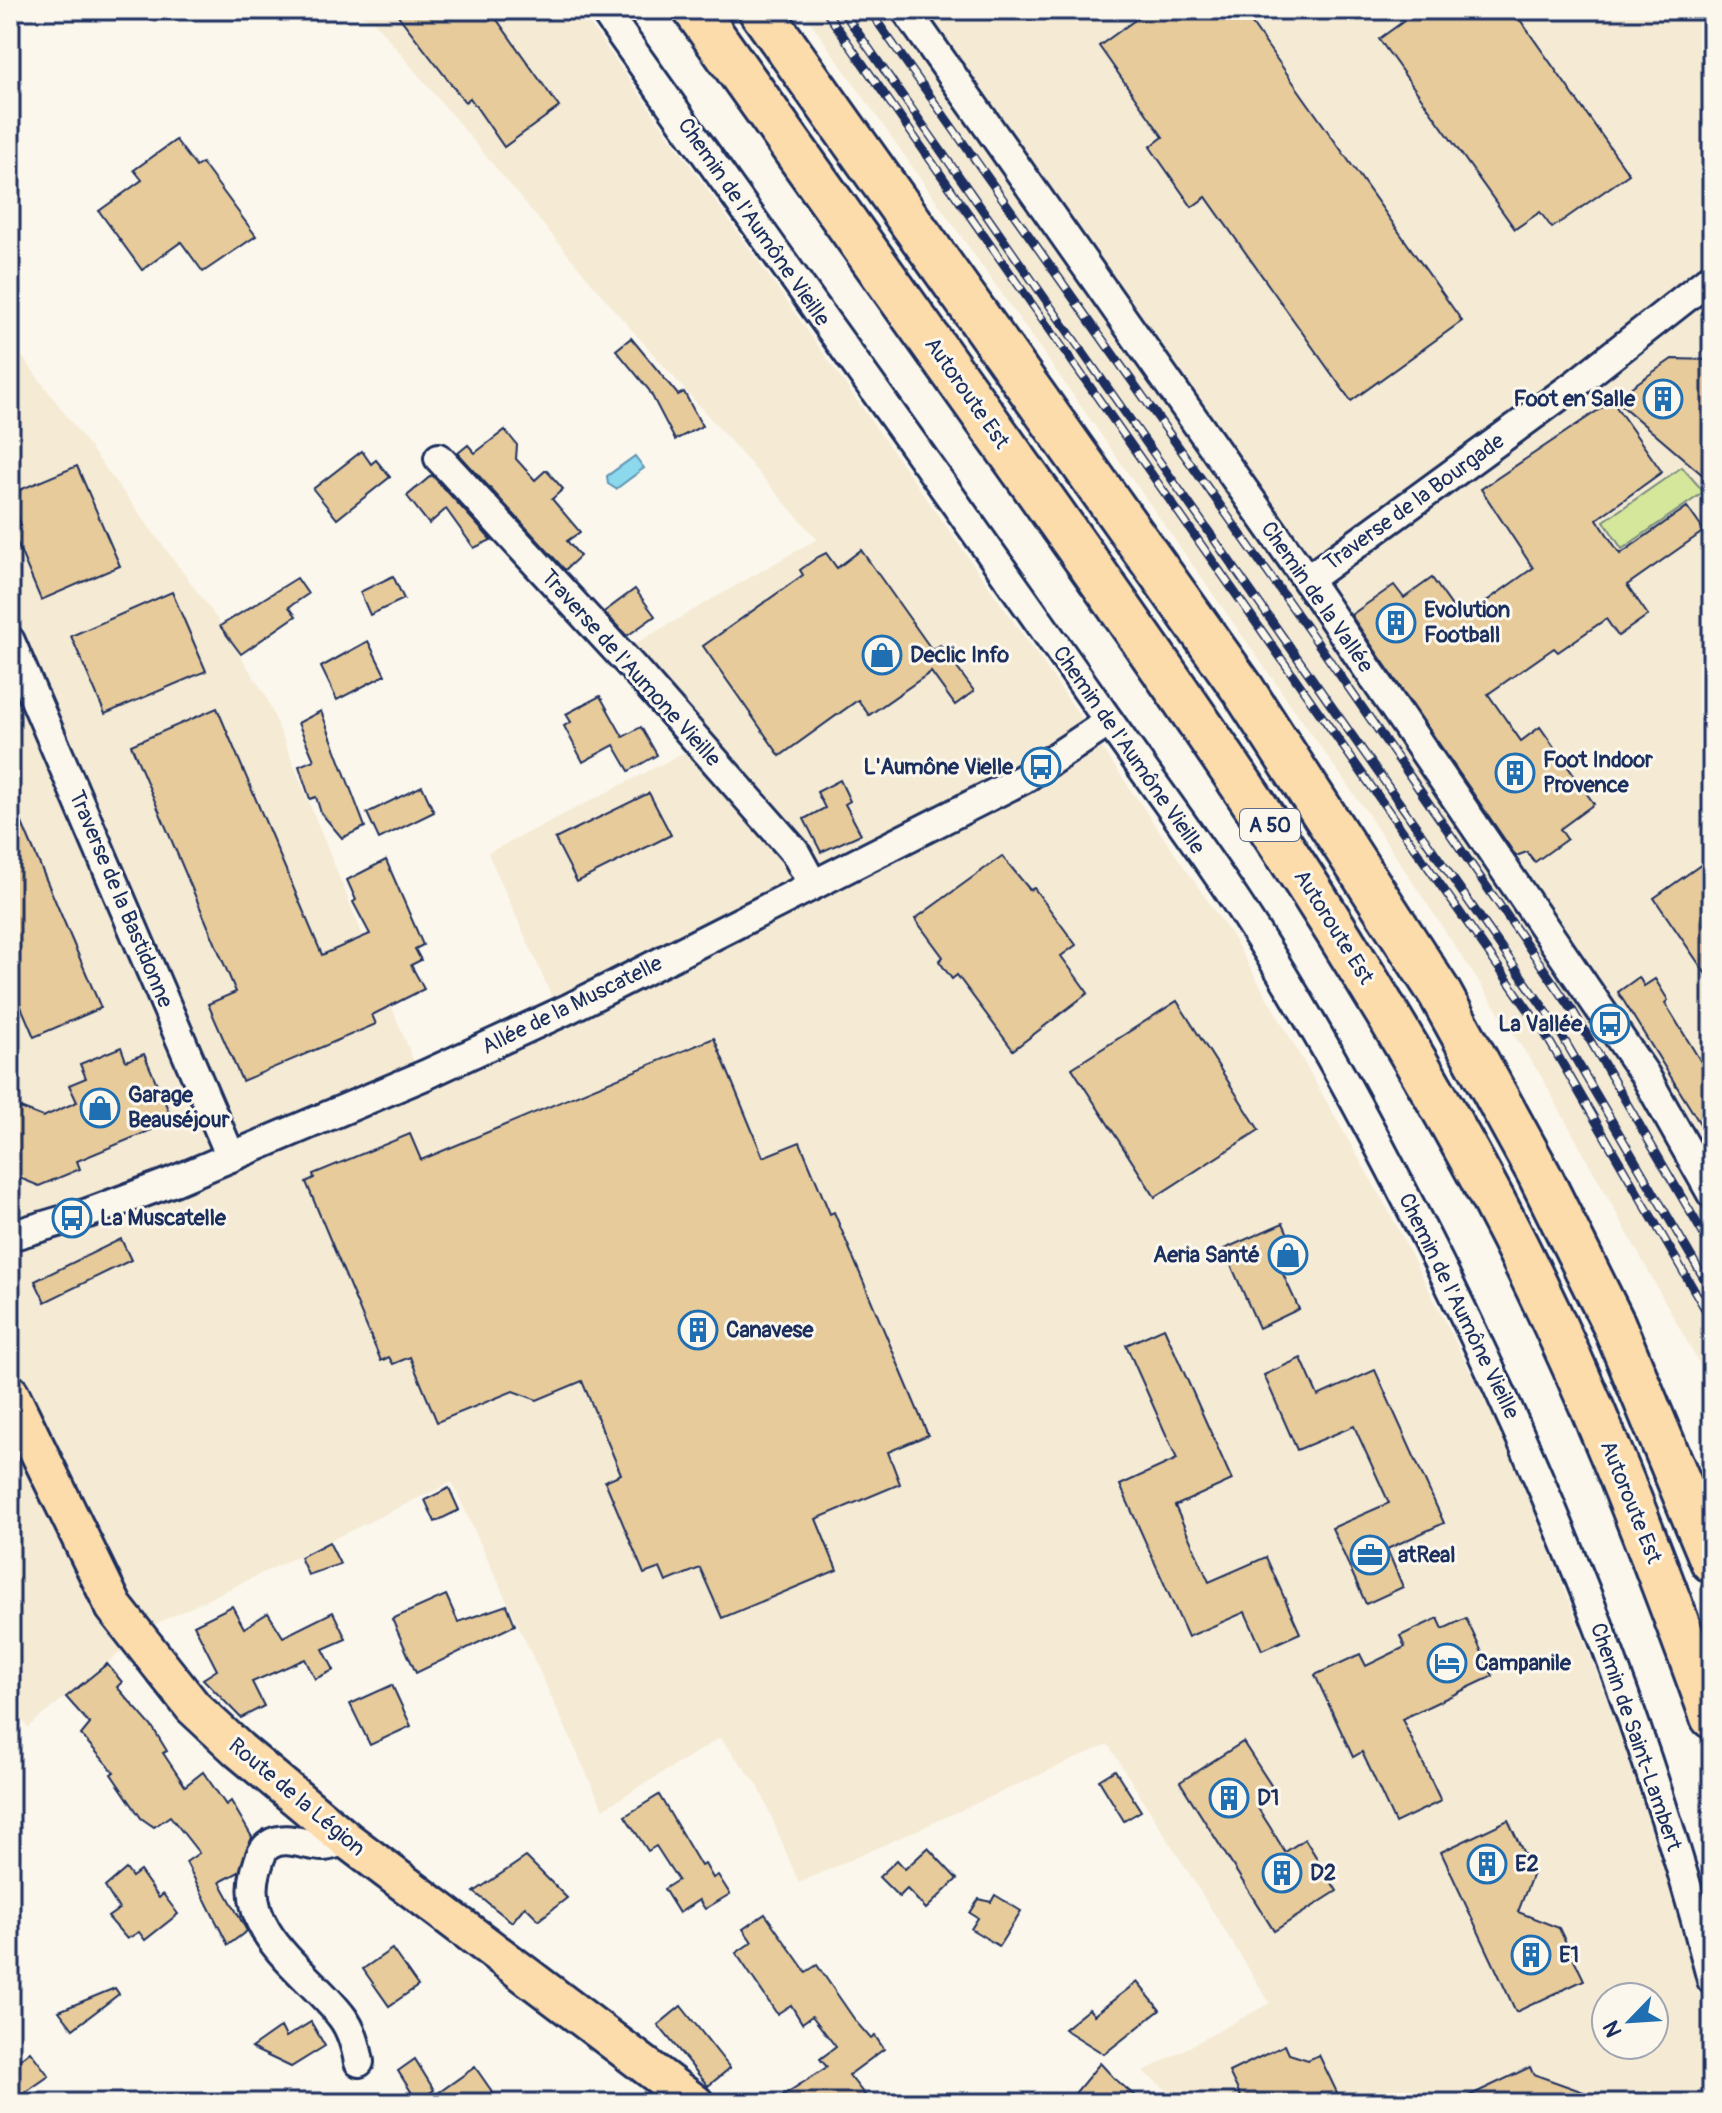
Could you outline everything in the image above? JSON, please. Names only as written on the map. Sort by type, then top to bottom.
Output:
[{"type":"highway","name":"Autoroute Est","points":[[695,10],[1194,711],[1318,898],[1401,1035],[1493,1201],[1564,1344],[1647,1537],[1712,1717]]},
{"type":"highway","name":"A 50","points":[[760,10],[1242,688],[1439,992],[1539,1174],[1614,1325],[1712,1561]]},
{"type":"main road","name":"Route de la Légion","points":[[10,1393],[114,1607],[193,1707],[239,1750],[347,1840],[695,2103]]},
{"type":"street","name":"Chemin de l'Aumône Vieille","points":[[604,10],[796,284],[934,471],[1239,906],[1355,1103],[1508,1403],[1567,1542]]},
{"type":"street","name":"Chemin de la Vallée","points":[[906,10],[1307,580],[1645,1075],[1712,1194]]},
{"type":"street","name":"Traverse de la Bourgade","points":[[1307,580],[1577,383],[1712,277]]},
{"type":"street","name":"Traverse de l'Aumone Vieille","points":[[439,458],[635,670],[795,852],[813,885]]},
{"type":"street","name":"Traverse de la Bastidonne","points":[[10,641],[231,1157]]},
{"type":"street","name":"Allée de la Muscatelle","points":[[10,1236],[88,1213],[231,1157],[425,1075],[568,1009],[1023,779],[1109,722]]},
{"type":"street","name":"Chemin de Saint-Lambert","points":[[1567,1542],[1635,1725],[1694,1909],[1712,1980]]},
{"type":"street","points":[[347,1840],[326,1847],[285,1840],[271,1843],[262,1852],[253,1897],[259,1921],[298,1971],[343,2017],[355,2041],[359,2062]]},
{"type":"shaded area","points":[[353,10],[580,10],[1048,670],[1232,936],[1390,1213],[1502,1434],[1637,1778],[1653,1838],[1679,1911],[1712,2049],[1712,2103],[1185,2103],[1143,2072],[1270,2003],[1108,1744],[799,1883],[758,1785],[720,1738],[603,1809],[452,1482],[154,1625],[28,1727],[10,1706],[10,340],[211,610],[266,696],[414,1062],[552,997],[488,853],[715,737],[633,645],[817,539],[617,313],[375,23]]},
{"type":"shaded area","points":[[802,10],[1712,10],[1712,1387],[1541,1076],[1365,810]]},
{"type":"green space","points":[[1682,467],[1704,492],[1622,549],[1604,521]]},
{"type":"water","points":[[635,456],[644,468],[616,489],[608,484],[607,476]]},
{"type":"building","points":[[394,10],[490,10],[559,107],[504,147],[470,98],[465,102]]},
{"type":"building","points":[[1149,10],[1242,10],[1462,321],[1351,401],[1206,197],[1192,207],[1150,147],[1163,137],[1099,46]]},
{"type":"building","points":[[1396,10],[1513,10],[1629,174],[1552,228],[1540,212],[1515,229],[1379,39],[1404,21]]},
{"type":"building","points":[[176,140],[196,167],[202,163],[256,236],[203,272],[181,242],[142,270],[99,211],[142,180],[134,170]]},
{"type":"building","points":[[631,338],[678,395],[684,392],[702,426],[675,440],[649,390],[616,350]]},
{"type":"building","points":[[1672,359],[1712,360],[1712,483],[1614,399]]},
{"type":"building","points":[[1612,401],[1662,472],[1597,519],[1620,554],[1687,507],[1704,531],[1627,585],[1648,615],[1618,636],[1606,619],[1558,652],[1554,648],[1488,694],[1521,741],[1540,727],[1594,804],[1560,829],[1567,839],[1535,862],[1527,852],[1516,856],[1351,615],[1394,585],[1404,598],[1432,578],[1461,619],[1533,568],[1481,489]]},
{"type":"building","points":[[505,430],[517,445],[516,459],[535,480],[546,470],[563,489],[552,499],[580,532],[567,541],[580,556],[565,570],[458,453],[468,445],[475,453]]},
{"type":"building","points":[[362,451],[371,464],[376,460],[390,477],[337,519],[313,489]]},
{"type":"building","points":[[77,466],[120,566],[41,600],[11,529],[21,525],[10,494]]},
{"type":"building","points":[[432,475],[491,540],[474,548],[446,509],[429,524],[407,496]]},
{"type":"building","points":[[861,550],[932,650],[940,645],[974,691],[955,705],[931,672],[869,715],[858,700],[780,756],[703,646],[803,575],[800,570],[818,557],[826,553],[837,568]]},
{"type":"building","points":[[393,576],[404,599],[370,615],[360,592]]},
{"type":"building","points":[[297,578],[308,594],[289,607],[296,616],[241,654],[220,626]]},
{"type":"building","points":[[635,589],[655,616],[627,636],[604,612]]},
{"type":"building","points":[[172,592],[206,671],[105,714],[71,636]]},
{"type":"building","points":[[368,641],[385,675],[337,700],[321,667]]},
{"type":"building","points":[[600,696],[623,737],[641,727],[657,755],[629,771],[614,745],[583,762],[564,726],[571,722],[566,714]]},
{"type":"building","points":[[217,708],[322,955],[370,934],[353,902],[356,900],[347,880],[386,860],[423,945],[415,949],[421,960],[411,965],[424,989],[372,1015],[376,1024],[242,1081],[208,1004],[236,992],[131,745]]},
{"type":"building","points":[[321,711],[365,827],[342,838],[321,813],[316,797],[310,799],[299,766],[314,760],[298,723]]},
{"type":"building","points":[[840,780],[850,801],[845,804],[861,834],[821,852],[804,819],[825,808],[817,792]]},
{"type":"building","points":[[422,786],[434,812],[379,839],[367,813]]},
{"type":"building","points":[[649,793],[671,835],[577,882],[555,839]]},
{"type":"building","points":[[10,795],[101,1008],[34,1037],[10,981]]},
{"type":"building","points":[[1002,856],[1030,890],[1034,888],[1076,945],[1061,956],[1088,993],[1013,1050],[957,975],[952,979],[939,961],[943,957],[915,919]]},
{"type":"building","points":[[1712,857],[1712,983],[1654,898]]},
{"type":"building","points":[[1639,977],[1644,986],[1655,979],[1668,1000],[1665,1003],[1712,1080],[1712,1143],[1618,992]]},
{"type":"building","points":[[1177,1001],[1259,1130],[1155,1197],[1072,1068]]},
{"type":"building","name":"Canavese","points":[[714,1038],[763,1157],[800,1142],[830,1214],[834,1212],[928,1435],[888,1452],[900,1484],[816,1519],[837,1570],[722,1618],[700,1568],[666,1582],[660,1568],[644,1574],[605,1481],[621,1474],[582,1381],[537,1400],[513,1391],[437,1422],[410,1357],[393,1364],[389,1357],[381,1361],[306,1182],[314,1178],[313,1174],[410,1134],[421,1160]]},
{"type":"building","points":[[121,1047],[126,1061],[144,1054],[173,1121],[77,1161],[80,1169],[39,1186],[10,1174],[10,1104],[43,1117],[77,1102],[69,1085],[86,1078],[80,1064]]},
{"type":"building","points":[[1283,1223],[1301,1263],[1282,1272],[1299,1309],[1259,1328],[1224,1249]]},
{"type":"building","points":[[121,1239],[131,1260],[45,1302],[35,1281]]},
{"type":"building","points":[[1164,1328],[1232,1480],[1175,1506],[1209,1582],[1266,1557],[1300,1633],[1262,1650],[1245,1612],[1188,1637],[1120,1485],[1177,1459],[1126,1345]]},
{"type":"building","points":[[1301,1358],[1318,1396],[1375,1370],[1444,1523],[1387,1549],[1403,1587],[1366,1604],[1332,1528],[1389,1503],[1354,1426],[1297,1450],[1264,1375]]},
{"type":"building","points":[[449,1488],[459,1510],[435,1522],[425,1500]]},
{"type":"building","points":[[329,1542],[340,1564],[308,1575],[300,1557]]},
{"type":"building","points":[[446,1595],[458,1622],[507,1605],[515,1625],[416,1673],[392,1619]]},
{"type":"building","points":[[232,1606],[244,1628],[268,1613],[283,1637],[333,1612],[346,1639],[323,1649],[334,1670],[315,1679],[305,1659],[252,1682],[264,1706],[241,1718],[203,1679],[217,1670],[194,1625]]},
{"type":"building","points":[[1438,1618],[1443,1629],[1466,1618],[1493,1676],[1402,1719],[1441,1801],[1395,1823],[1362,1752],[1353,1757],[1315,1675],[1360,1654],[1366,1666],[1405,1647],[1400,1636]]},
{"type":"building","points":[[107,1664],[122,1682],[117,1687],[153,1728],[167,1751],[163,1753],[185,1786],[203,1772],[226,1805],[231,1801],[252,1837],[239,1872],[220,1882],[247,1931],[228,1945],[186,1862],[199,1853],[170,1816],[154,1827],[141,1818],[111,1774],[114,1772],[81,1735],[90,1724],[66,1697]]},
{"type":"building","points":[[392,1685],[411,1726],[370,1745],[350,1704]]},
{"type":"building","points":[[1243,1742],[1276,1793],[1256,1805],[1285,1852],[1305,1839],[1337,1891],[1274,1931],[1180,1782]]},
{"type":"building","points":[[1115,1770],[1141,1811],[1124,1821],[1099,1780]]},
{"type":"building","points":[[659,1795],[701,1866],[705,1864],[713,1878],[718,1875],[730,1894],[705,1909],[699,1900],[679,1913],[664,1889],[678,1880],[656,1846],[648,1851],[625,1816]]},
{"type":"building","points":[[1508,1820],[1533,1873],[1518,1912],[1559,1928],[1584,1980],[1516,2012],[1441,1852]]},
{"type":"building","points":[[928,1848],[957,1879],[926,1909],[907,1889],[899,1897],[879,1877],[897,1860],[905,1869]]},
{"type":"building","points":[[526,1857],[567,1898],[539,1920],[525,1906],[512,1922],[474,1892]]},
{"type":"building","points":[[126,1869],[132,1877],[140,1871],[159,1898],[163,1894],[178,1914],[145,1940],[139,1932],[127,1939],[108,1917],[119,1909],[105,1887]]},
{"type":"building","points":[[995,1895],[1021,1911],[999,1946],[971,1929],[978,1918],[970,1913],[979,1899],[991,1902]]},
{"type":"building","points":[[765,1914],[806,1972],[817,1965],[857,2023],[871,2039],[875,2036],[884,2049],[849,2075],[871,2103],[771,2103],[827,2067],[820,2059],[836,2047],[812,2016],[802,2023],[791,2005],[777,2014],[736,1953],[752,1942],[743,1929]]},
{"type":"building","points":[[392,1949],[418,1986],[389,2006],[363,1969]]},
{"type":"building","points":[[1137,1982],[1160,2010],[1104,2054],[1064,2029],[1089,2009],[1094,2015]]},
{"type":"building","points":[[115,1988],[119,1994],[73,2029],[59,2011]]},
{"type":"building","points":[[681,2006],[730,2068],[708,2086],[658,2025]]},
{"type":"building","points":[[311,2022],[325,2046],[291,2067],[251,2048],[281,2027],[286,2037]]},
{"type":"building","points":[[1285,2045],[1289,2054],[1308,2060],[1319,2055],[1342,2103],[1244,2103],[1229,2072]]},
{"type":"building","points":[[30,2051],[49,2076],[10,2103],[10,2067]]},
{"type":"building","points":[[415,2059],[434,2090],[417,2101],[398,2071]]},
{"type":"building","points":[[1100,2063],[1113,2077],[1143,2103],[1067,2103]]},
{"type":"building","points":[[475,2067],[500,2103],[424,2103]]},
{"type":"building","points":[[1530,2067],[1533,2074],[1603,2099],[1603,2103],[1454,2103]]},
{"type":"railway","points":[[825,10],[1544,1032],[1712,1321]]},
{"type":"railway","points":[[842,10],[1555,1024],[1712,1292]]},
{"type":"railway","points":[[869,10],[1312,635],[1573,1011],[1712,1249]]},
{"type":"place","name":"Foot en Salle","points":[[1663,399]]},
{"type":"place","name":"Evolution Football","points":[[1396,623]]},
{"type":"place","name":"Declic Info","points":[[882,655]]},
{"type":"place","name":"L'Aumône Vielle","points":[[1041,767]]},
{"type":"place","name":"Foot Indoor Provence","points":[[1515,773]]},
{"type":"place","name":"La Vallée","points":[[1610,1024]]},
{"type":"place","name":"Garage Beauséjour","points":[[100,1108]]},
{"type":"place","name":"La Muscatelle","points":[[72,1218]]},
{"type":"place","name":"Aeria Santé","points":[[1288,1255]]},
{"type":"place","name":"Canavese","points":[[698,1330]]},
{"type":"place","name":"atReal","points":[[1370,1555]]},
{"type":"place","name":"Campanile","points":[[1447,1663]]},
{"type":"place","name":"D1","points":[[1229,1798]]},
{"type":"place","name":"E2","points":[[1487,1864]]},
{"type":"place","name":"D2","points":[[1282,1873]]},
{"type":"place","name":"E1","points":[[1531,1955]]}]
